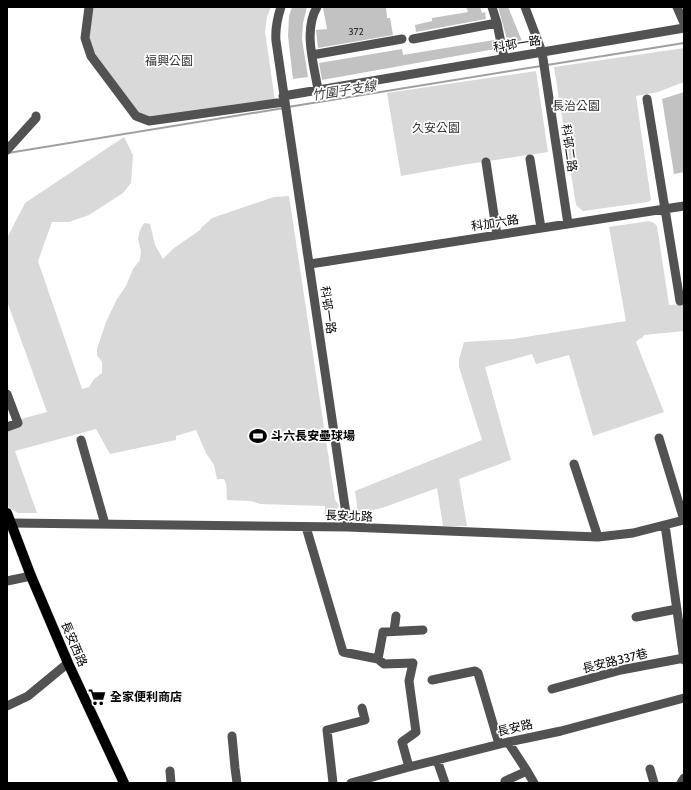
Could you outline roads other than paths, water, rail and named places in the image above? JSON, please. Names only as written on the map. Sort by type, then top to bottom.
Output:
[{"type":"main road","name":"長安西路","points":[[7,512],[31,576],[68,663],[124,783]]},
{"type":"street","points":[[89,7],[85,38],[92,56],[136,116],[149,120],[284,99]]},
{"type":"street","name":"科邨一路","points":[[281,7],[275,30],[276,41],[348,527]]},
{"type":"street","points":[[318,7],[311,26],[312,55],[318,90]]},
{"type":"street","points":[[492,7],[497,23],[504,58]]},
{"type":"street","name":"科邨二路","points":[[524,7],[542,52],[568,224]]},
{"type":"street","points":[[677,7],[684,23]]},
{"type":"street","points":[[413,39],[497,23]]},
{"type":"street","name":"科邨一路","points":[[284,99],[318,90],[684,28]]},
{"type":"street","points":[[312,55],[402,39]]},
{"type":"street","points":[[647,99],[680,301]]},
{"type":"street","points":[[7,150],[36,118],[36,116]]},
{"type":"street","points":[[530,159],[541,228]]},
{"type":"street","points":[[486,162],[497,235]]},
{"type":"street","name":"科加六路","points":[[310,264],[684,206]]},
{"type":"street","points":[[7,394],[18,423],[7,427]]},
{"type":"street","points":[[659,438],[684,520]]},
{"type":"street","points":[[81,440],[105,524]]},
{"type":"street","points":[[574,464],[598,537]]},
{"type":"street","name":"長安北路","points":[[11,523],[348,527],[598,537],[633,533],[684,520]]},
{"type":"street","points":[[665,525],[680,613],[684,659]]},
{"type":"street","points":[[306,527],[343,652],[378,659],[384,664],[413,663],[409,681],[416,732],[402,742],[409,767]]},
{"type":"street","points":[[7,581],[31,576]]},
{"type":"street","points":[[636,617],[680,613]]},
{"type":"street","points":[[394,632],[396,616]]},
{"type":"street","points":[[378,659],[383,632],[423,630]]},
{"type":"street","name":"長安路337巷","points":[[552,689],[621,670],[684,659]]},
{"type":"street","points":[[7,706],[28,696],[68,663]]},
{"type":"street","points":[[432,680],[475,671],[478,673],[504,743],[528,771],[534,783]]},
{"type":"street","name":"長安路","points":[[351,783],[504,743],[561,731],[684,698]]},
{"type":"street","points":[[333,783],[327,730],[365,720],[362,708]]},
{"type":"street","points":[[232,736],[237,783]]},
{"type":"street","points":[[437,760],[445,783]]},
{"type":"street","points":[[650,769],[654,783]]},
{"type":"street","points":[[170,771],[171,783]]},
{"type":"street","points":[[505,781],[528,771]]},
{"type":"street","points":[[681,783],[684,778]]},
{"type":"waterway","name":"竹圍子支線","points":[[547,65],[684,43]]},
{"type":"waterway","name":"竹圍子支線","points":[[288,107],[541,66]]},
{"type":"waterway","name":"竹圍子支線","points":[[7,155],[8,153],[284,108]]},
{"type":"place","name":"斗六長安壘球場","points":[[258,436]]},
{"type":"place","name":"全家便利商店","points":[[97,697]]},
{"type":"park label","name":"福興公園","points":[[169,61]]},
{"type":"park label","name":"長治公園","points":[[576,106]]},
{"type":"park label","name":"久安公園","points":[[436,128]]}]
